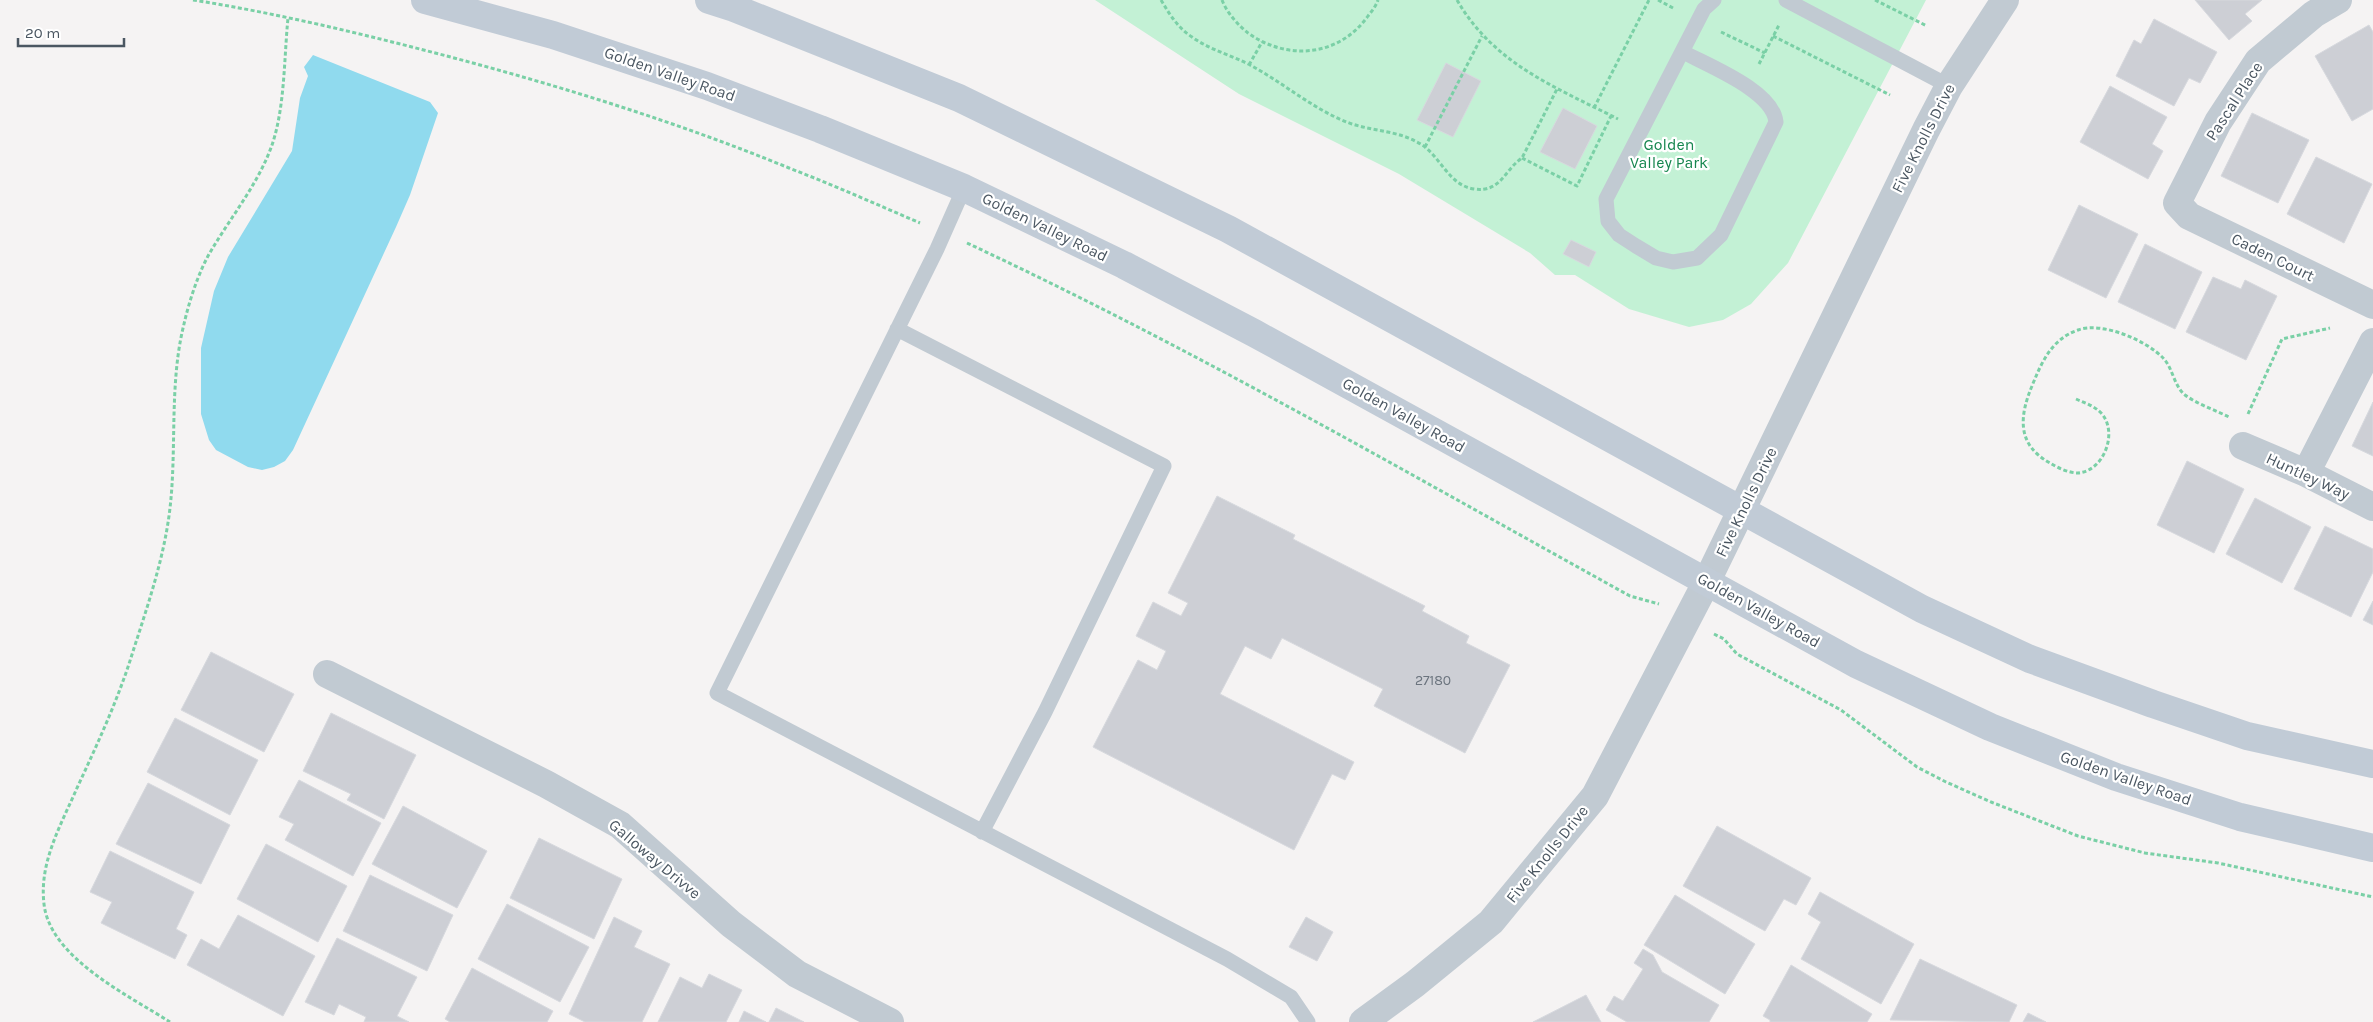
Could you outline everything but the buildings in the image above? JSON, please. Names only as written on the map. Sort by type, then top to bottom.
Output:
[{"type":"main road","name":"Golden Valley Road","points":[[424,0],[553,35],[707,86],[820,129],[964,188],[1124,265],[1254,333],[1856,664],[1999,731],[2116,777],[2240,817],[2373,848]]},
{"type":"main road","points":[[708,0],[743,12],[958,98],[1228,229],[1922,609],[2030,659],[2247,736],[2373,764]]},
{"type":"street","name":"Five Knolls Drive","points":[[1363,1022],[1415,984],[1491,922],[1595,796],[1742,511],[1926,130],[1949,86],[2005,0]]},
{"type":"street","name":"Pascal Place","points":[[2177,203],[2218,122],[2258,61],[2314,14],[2338,0]]},
{"type":"street","name":"Caden Court","points":[[2177,203],[2190,216],[2373,305]]},
{"type":"street","points":[[2306,473],[2373,342]]},
{"type":"street","name":"Huntley Way","points":[[2243,446],[2306,473],[2373,506]]},
{"type":"street","name":"Galloway Drivve","points":[[327,674],[546,784],[620,825],[731,924],[797,974],[890,1022]]},
{"type":"lane","points":[[1683,52],[1748,87],[1760,96],[1775,113],[1776,122],[1721,235],[1697,258],[1672,262],[1656,258],[1619,234],[1608,221],[1606,200],[1704,9],[1714,0]]},
{"type":"lane","points":[[1788,1],[1949,86]]},
{"type":"lane","points":[[964,188],[944,233],[717,693],[1241,966],[1291,997],[1308,1022]]},
{"type":"lane","points":[[897,329],[1164,466],[1045,712],[982,832]]},
{"type":"path","points":[[193,0],[288,18],[404,44],[509,73],[636,112],[788,167],[944,233],[1072,292],[1184,350],[1630,596],[1653,601],[1687,618],[1724,639],[1737,654],[1841,710],[1917,767],[1946,782],[2078,836],[2145,853],[2218,862],[2373,897]]},
{"type":"path","points":[[1161,0],[1173,20],[1192,37],[1212,49],[1249,64],[1330,114],[1353,124],[1398,134],[1425,147],[1458,183],[1475,189],[1491,187],[1505,179],[1514,162],[1522,158],[1557,89]]},
{"type":"path","points":[[1222,0],[1240,26],[1262,42],[1287,51],[1314,50],[1340,42],[1361,26],[1378,0]]},
{"type":"path","points":[[1456,0],[1482,36],[1520,68],[1557,89],[1642,131]]},
{"type":"path","points":[[1594,108],[1649,0]]},
{"type":"path","points":[[1875,0],[1927,26]]},
{"type":"path","points":[[1748,87],[1788,1]]},
{"type":"path","points":[[170,1022],[85,967],[64,948],[51,928],[44,905],[45,866],[128,668],[157,572],[165,541],[170,506],[177,366],[183,326],[207,259],[247,193],[272,145],[278,123],[288,18]]},
{"type":"path","points":[[1425,147],[1482,36]]},
{"type":"path","points":[[1773,36],[1890,95]]},
{"type":"path","points":[[1249,64],[1262,42]]},
{"type":"path","points":[[1522,158],[1577,186],[1611,116]]},
{"type":"path","points":[[2076,398],[2093,406],[2103,415],[2110,433],[2102,460],[2090,470],[2078,473],[2061,470],[2030,448],[2024,432],[2022,416],[2041,363],[2050,349],[2064,335],[2083,328],[2103,328],[2119,333],[2152,349],[2165,360],[2183,394],[2232,419],[2235,412]]},
{"type":"path","points":[[2241,415],[2246,418],[2282,339],[2330,328]]},
{"type":"green space","name":"Golden Valley Park","points":[[1095,0],[1926,0],[1788,263],[1751,304],[1723,320],[1689,327],[1629,309],[1575,275],[1555,275],[1530,253],[1399,174],[1239,94]]},
{"type":"water","points":[[313,55],[430,102],[438,113],[410,195],[293,450],[285,461],[274,467],[262,470],[248,467],[216,450],[209,440],[201,414],[201,348],[214,291],[228,257],[292,151],[300,98],[308,76],[304,67]]}]
